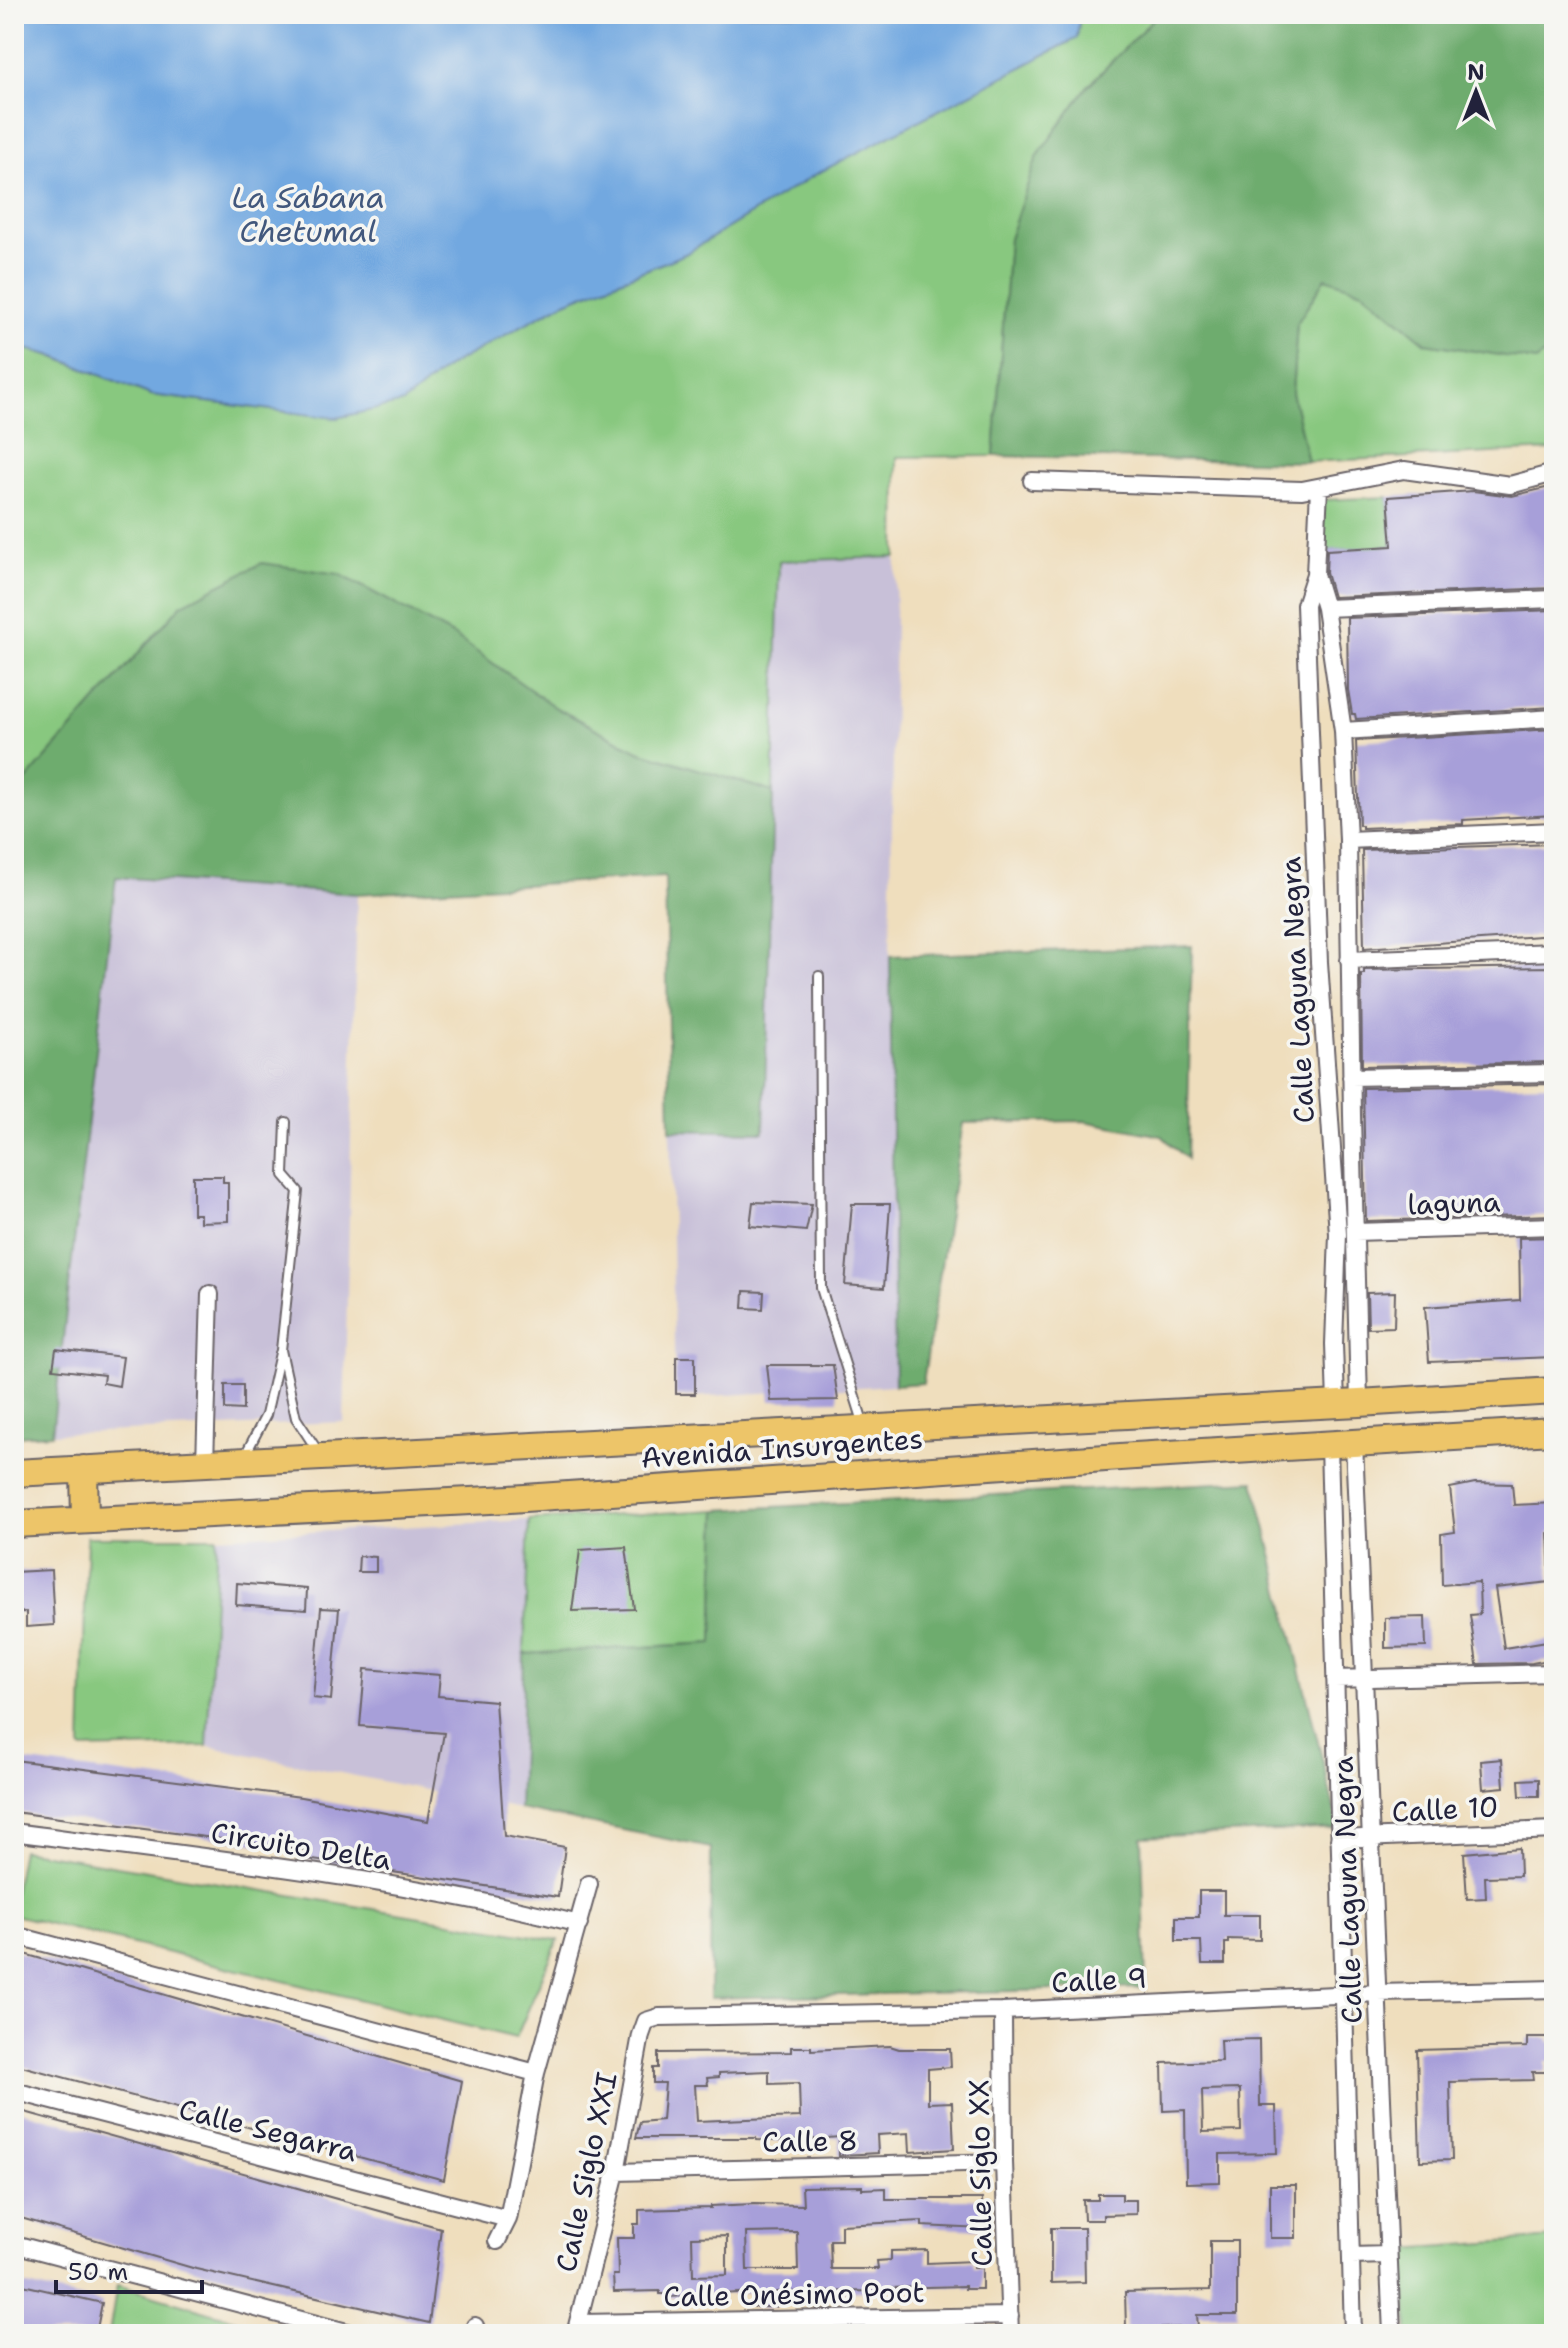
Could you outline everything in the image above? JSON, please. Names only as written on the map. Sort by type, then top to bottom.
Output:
[{"type":"main road","name":"Avenida Insurgentes","points":[[14,1473],[1554,1391]]},
{"type":"main road","points":[[1134,1415],[1135,1456]]},
{"type":"main road","points":[[865,1429],[868,1475]]},
{"type":"main road","name":"Avenida Insurgentes","points":[[14,1524],[510,1499],[1554,1431]]},
{"type":"main road","points":[[84,1469],[85,1520]]},
{"type":"street","points":[[1032,481],[1319,488],[1404,470],[1510,485],[1554,473]]},
{"type":"street","name":"Calle Laguna Negra","points":[[1319,488],[1315,574],[1305,605],[1319,962],[1338,1234],[1334,1344],[1348,1404]]},
{"type":"street","name":"Calle Laguna Negra","points":[[1315,574],[1325,608],[1343,731],[1348,840],[1355,1232],[1348,1404]]},
{"type":"street","points":[[1325,608],[1554,599]]},
{"type":"street","points":[[1343,731],[1554,718]]},
{"type":"street","points":[[1348,840],[1554,831]]},
{"type":"street","points":[[1349,960],[1554,952]]},
{"type":"street","points":[[1351,1077],[1554,1073]]},
{"type":"street","name":"laguna","points":[[1355,1232],[1554,1226]]},
{"type":"street","points":[[205,1463],[210,1294]]},
{"type":"street","name":"Calle Laguna Negra","points":[[1342,1444],[1364,1677],[1392,2334]]},
{"type":"street","name":"Calle Laguna Negra","points":[[1342,1444],[1335,1679],[1353,2334]]},
{"type":"street","points":[[1335,1679],[1554,1673]]},
{"type":"street","name":"Calle 10","points":[[1339,1839],[1554,1830]]},
{"type":"street","name":"Circuito Delta","points":[[14,1832],[481,1900],[579,1924]]},
{"type":"street","points":[[497,2241],[508,2219],[536,2073],[589,1884]]},
{"type":"street","points":[[14,1935],[536,2073]]},
{"type":"street","name":"Calle 9","points":[[646,2021],[659,2017],[1003,2011],[1377,1993],[1554,1989]]},
{"type":"street","name":"Calle Siglo XX","points":[[1003,2011],[1010,2334]]},
{"type":"street","name":"Calle Siglo XXI","points":[[578,2328],[616,2172],[646,2021]]},
{"type":"street","name":"Calle Segarra","points":[[14,2091],[508,2219]]},
{"type":"street","name":"Calle 8","points":[[616,2172],[1004,2162]]},
{"type":"street","points":[[14,2244],[354,2334]]},
{"type":"street","points":[[1351,2256],[1388,2255]]},
{"type":"street","name":"Calle Onésimo Poot","points":[[578,2328],[1010,2316]]},
{"type":"lane","points":[[819,976],[821,1288],[865,1429]]},
{"type":"lane","points":[[242,1461],[266,1415],[281,1350],[298,1191],[284,1175],[286,1122]]},
{"type":"lane","points":[[281,1350],[296,1418],[322,1457]]},
{"type":"shaded area","points":[[896,557],[890,956],[895,1385],[675,1398],[670,1130],[764,1132],[779,561]]},
{"type":"shaded area","points":[[116,877],[357,894],[344,1422],[52,1434]]},
{"type":"shaded area","points":[[529,1520],[519,1809],[207,1746],[217,1537]]},
{"type":"green space","points":[[1080,14],[1158,14],[1087,87],[1009,239],[994,456],[897,457],[896,557],[779,561],[773,792],[638,751],[556,708],[453,635],[339,574],[182,604],[14,794],[14,346],[49,355],[151,395],[336,418],[403,403],[447,367],[563,303],[685,254],[816,174],[1077,38]]},
{"type":"green space","points":[[1158,14],[1554,14],[1554,347],[1536,361],[1426,343],[1363,291],[1326,278],[1297,323],[1292,393],[1308,462],[994,456],[1009,239],[1037,157],[1087,87]]},
{"type":"green space","points":[[1326,277],[1363,291],[1427,343],[1536,361],[1554,347],[1554,450],[1308,462],[1292,393],[1297,323]]},
{"type":"green space","points":[[1388,497],[1392,546],[1323,551],[1322,500]]},
{"type":"green space","points":[[262,563],[339,574],[453,635],[556,708],[638,751],[773,792],[764,1132],[670,1130],[665,877],[357,894],[116,877],[52,1434],[14,1436],[14,794],[182,604]]},
{"type":"green space","points":[[1192,946],[1187,1159],[1162,1136],[1084,1121],[963,1123],[923,1383],[895,1385],[890,956]]},
{"type":"green space","points":[[1254,1481],[1339,1828],[1142,1837],[1146,1988],[710,1998],[711,1848],[519,1809],[524,1654],[713,1643],[717,1510]]},
{"type":"green space","points":[[717,1510],[713,1643],[524,1654],[529,1520]]},
{"type":"green space","points":[[87,1537],[217,1537],[207,1746],[81,1749]]},
{"type":"green space","points":[[22,1850],[558,1940],[516,2038],[14,1915],[14,1893]]},
{"type":"green space","points":[[1554,2238],[1554,2334],[1408,2334],[1405,2249]]},
{"type":"green space","points":[[117,2285],[285,2334],[109,2334]]},
{"type":"water","name":"La Sabana Chetumal","points":[[14,14],[1080,14],[1077,38],[816,174],[685,254],[563,303],[447,367],[403,403],[336,418],[151,395],[50,355],[14,346]]},
{"type":"building","points":[[1554,486],[1554,588],[1333,597],[1326,573],[1327,550],[1392,546],[1388,497],[1473,491],[1512,496]]},
{"type":"building","points":[[1554,610],[1554,707],[1356,719],[1352,714],[1348,690],[1347,618]]},
{"type":"building","points":[[1554,729],[1554,815],[1463,820],[1463,824],[1362,828],[1359,825],[1356,741]]},
{"type":"building","points":[[1554,844],[1554,935],[1364,948],[1362,850]]},
{"type":"building","points":[[1554,967],[1554,1062],[1362,1066],[1361,974],[1364,970]]},
{"type":"building","points":[[1554,1084],[1554,1215],[1366,1221],[1363,1088]]},
{"type":"building","points":[[193,1176],[223,1176],[223,1182],[228,1182],[228,1221],[200,1222],[200,1214],[193,1214]]},
{"type":"building","points":[[753,1202],[812,1204],[806,1231],[750,1226]]},
{"type":"building","points":[[852,1204],[890,1204],[884,1288],[845,1285]]},
{"type":"building","points":[[1554,1237],[1554,1357],[1429,1362],[1425,1307],[1520,1300],[1519,1238]]},
{"type":"building","points":[[744,1291],[764,1292],[763,1309],[743,1308]]},
{"type":"building","points":[[1395,1292],[1394,1327],[1368,1328],[1367,1293]]},
{"type":"building","points":[[56,1349],[123,1357],[119,1386],[103,1383],[104,1375],[53,1369]]},
{"type":"building","points":[[676,1357],[695,1357],[695,1394],[676,1394]]},
{"type":"building","points":[[767,1365],[833,1365],[838,1400],[771,1401]]},
{"type":"building","points":[[225,1385],[243,1385],[243,1410],[225,1409]]},
{"type":"building","points":[[1475,1483],[1512,1484],[1514,1505],[1554,1503],[1554,1532],[1548,1533],[1550,1582],[1495,1588],[1504,1648],[1553,1640],[1554,1659],[1532,1663],[1477,1664],[1470,1615],[1480,1614],[1479,1582],[1442,1585],[1441,1534],[1455,1532],[1450,1488]]},
{"type":"building","points":[[626,1547],[634,1609],[572,1611],[580,1550]]},
{"type":"building","points":[[359,1556],[376,1557],[376,1572],[358,1572]]},
{"type":"building","points":[[51,1570],[54,1625],[26,1627],[26,1612],[14,1613],[14,1572]]},
{"type":"building","points":[[237,1583],[307,1589],[306,1610],[236,1605]]},
{"type":"building","points":[[321,1608],[339,1609],[331,1700],[313,1698]]},
{"type":"building","points":[[1425,1617],[1426,1647],[1385,1648],[1385,1618]]},
{"type":"building","points":[[365,1669],[440,1675],[438,1696],[495,1701],[504,1836],[565,1847],[558,1897],[306,1859],[306,1850],[14,1812],[14,1760],[301,1797],[428,1821],[444,1733],[360,1726]]},
{"type":"building","points":[[1502,1759],[1504,1787],[1483,1789],[1481,1761]]},
{"type":"building","points":[[1539,1779],[1539,1796],[1520,1796],[1519,1780]]},
{"type":"building","points":[[1519,1848],[1520,1876],[1485,1877],[1486,1898],[1467,1899],[1464,1853]]},
{"type":"building","points":[[1199,1891],[1224,1891],[1224,1915],[1260,1915],[1260,1940],[1228,1939],[1225,1943],[1225,1964],[1202,1964],[1201,1941],[1176,1941],[1176,1917],[1199,1917]]},
{"type":"building","points":[[14,1951],[462,2081],[444,2180],[14,2064]]},
{"type":"building","points":[[1527,2038],[1549,2038],[1549,2042],[1554,2042],[1554,2062],[1546,2062],[1546,2072],[1532,2072],[1533,2080],[1450,2082],[1452,2160],[1420,2161],[1417,2050],[1527,2047]]},
{"type":"building","points":[[1259,2039],[1260,2106],[1276,2106],[1277,2153],[1220,2154],[1220,2182],[1186,2183],[1185,2110],[1163,2111],[1162,2063],[1221,2061],[1220,2040]],"holes":[[[1240,2089],[1241,2131],[1203,2132],[1202,2090]]]},
{"type":"building","points":[[890,2046],[899,2049],[950,2049],[951,2067],[928,2069],[928,2103],[952,2102],[954,2149],[910,2152],[909,2133],[877,2135],[878,2153],[839,2155],[839,2137],[790,2141],[636,2138],[640,2122],[662,2120],[665,2083],[653,2083],[653,2068],[658,2068],[658,2053],[791,2052],[791,2047],[811,2047],[811,2050]],"holes":[[[769,2071],[769,2084],[799,2083],[800,2117],[697,2121],[695,2085],[708,2085],[707,2078],[719,2077],[719,2073]]]},
{"type":"building","points":[[14,2109],[441,2228],[429,2323],[196,2269],[14,2216]]},
{"type":"building","points":[[1270,2185],[1296,2185],[1296,2238],[1270,2238]]},
{"type":"building","points":[[802,2187],[886,2188],[886,2199],[982,2199],[983,2229],[922,2226],[922,2221],[841,2225],[841,2240],[830,2240],[831,2269],[878,2269],[877,2261],[891,2260],[891,2251],[927,2250],[927,2263],[973,2261],[974,2268],[982,2268],[982,2289],[965,2289],[965,2286],[888,2288],[888,2291],[776,2292],[776,2307],[754,2307],[754,2292],[669,2297],[669,2294],[660,2294],[660,2291],[614,2292],[613,2275],[618,2275],[617,2238],[634,2238],[634,2224],[639,2224],[639,2210],[754,2204],[803,2205]],"holes":[[[797,2232],[798,2270],[747,2270],[746,2233]],[[727,2236],[727,2275],[693,2276],[692,2237]]]},
{"type":"building","points":[[1098,2194],[1122,2194],[1122,2200],[1136,2200],[1136,2214],[1103,2215],[1103,2220],[1084,2220],[1083,2200],[1098,2200]]},
{"type":"building","points":[[1051,2228],[1084,2228],[1085,2282],[1051,2283]]},
{"type":"building","points":[[1210,2241],[1237,2241],[1237,2315],[1197,2315],[1198,2327],[1126,2329],[1125,2292],[1210,2290]]},
{"type":"building","points":[[14,2283],[102,2303],[96,2334],[14,2334]]}]
